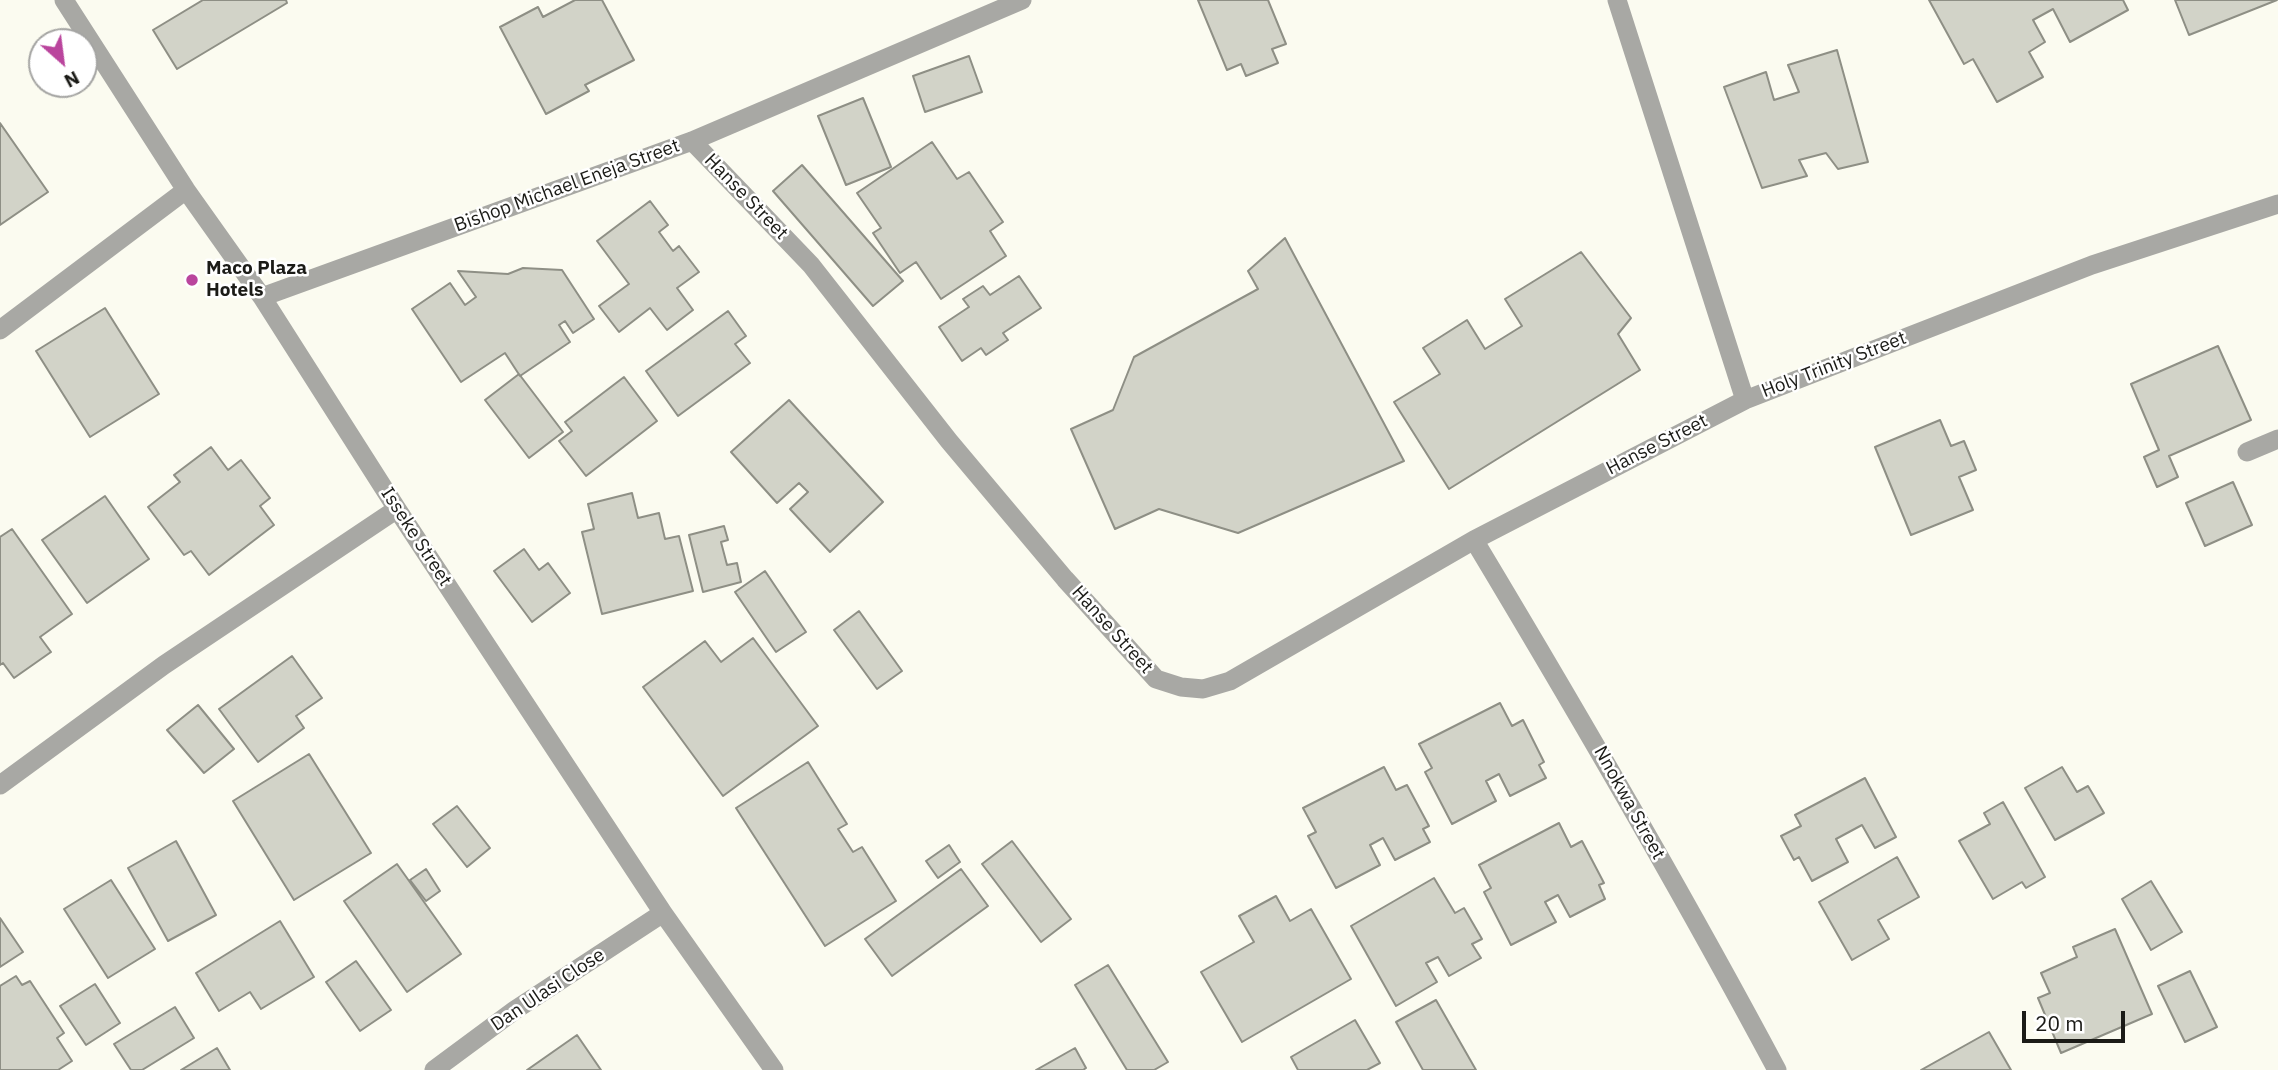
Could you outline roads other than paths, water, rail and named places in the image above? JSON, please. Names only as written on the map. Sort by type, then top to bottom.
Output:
[{"type":"street","name":"Isseke Street","points":[[64,0],[186,190],[262,297],[397,509],[663,913],[774,1070]]},
{"type":"street","name":"Bishop Michael Eneja Street","points":[[262,297],[692,141],[1022,0]]},
{"type":"street","name":"Holy Trinity Street","points":[[1617,0],[1745,400],[2091,265],[2278,204]]},
{"type":"street","name":"Hanse Street","points":[[692,141],[811,265],[949,441],[1065,579],[1156,679],[1181,687],[1203,689],[1230,681],[1474,540],[1745,400]]},
{"type":"street","points":[[0,330],[186,190]]},
{"type":"street","points":[[2247,452],[2278,439]]},
{"type":"street","points":[[0,785],[164,665],[397,509]]},
{"type":"street","name":"Nnokwa Street","points":[[1474,540],[1598,746],[1727,975],[1777,1070]]},
{"type":"street","name":"Dan Ulasi Close","points":[[434,1070],[515,1010],[663,913]]},
{"type":"place","name":"Maco Plaza Hotels","points":[[192,280]]}]
